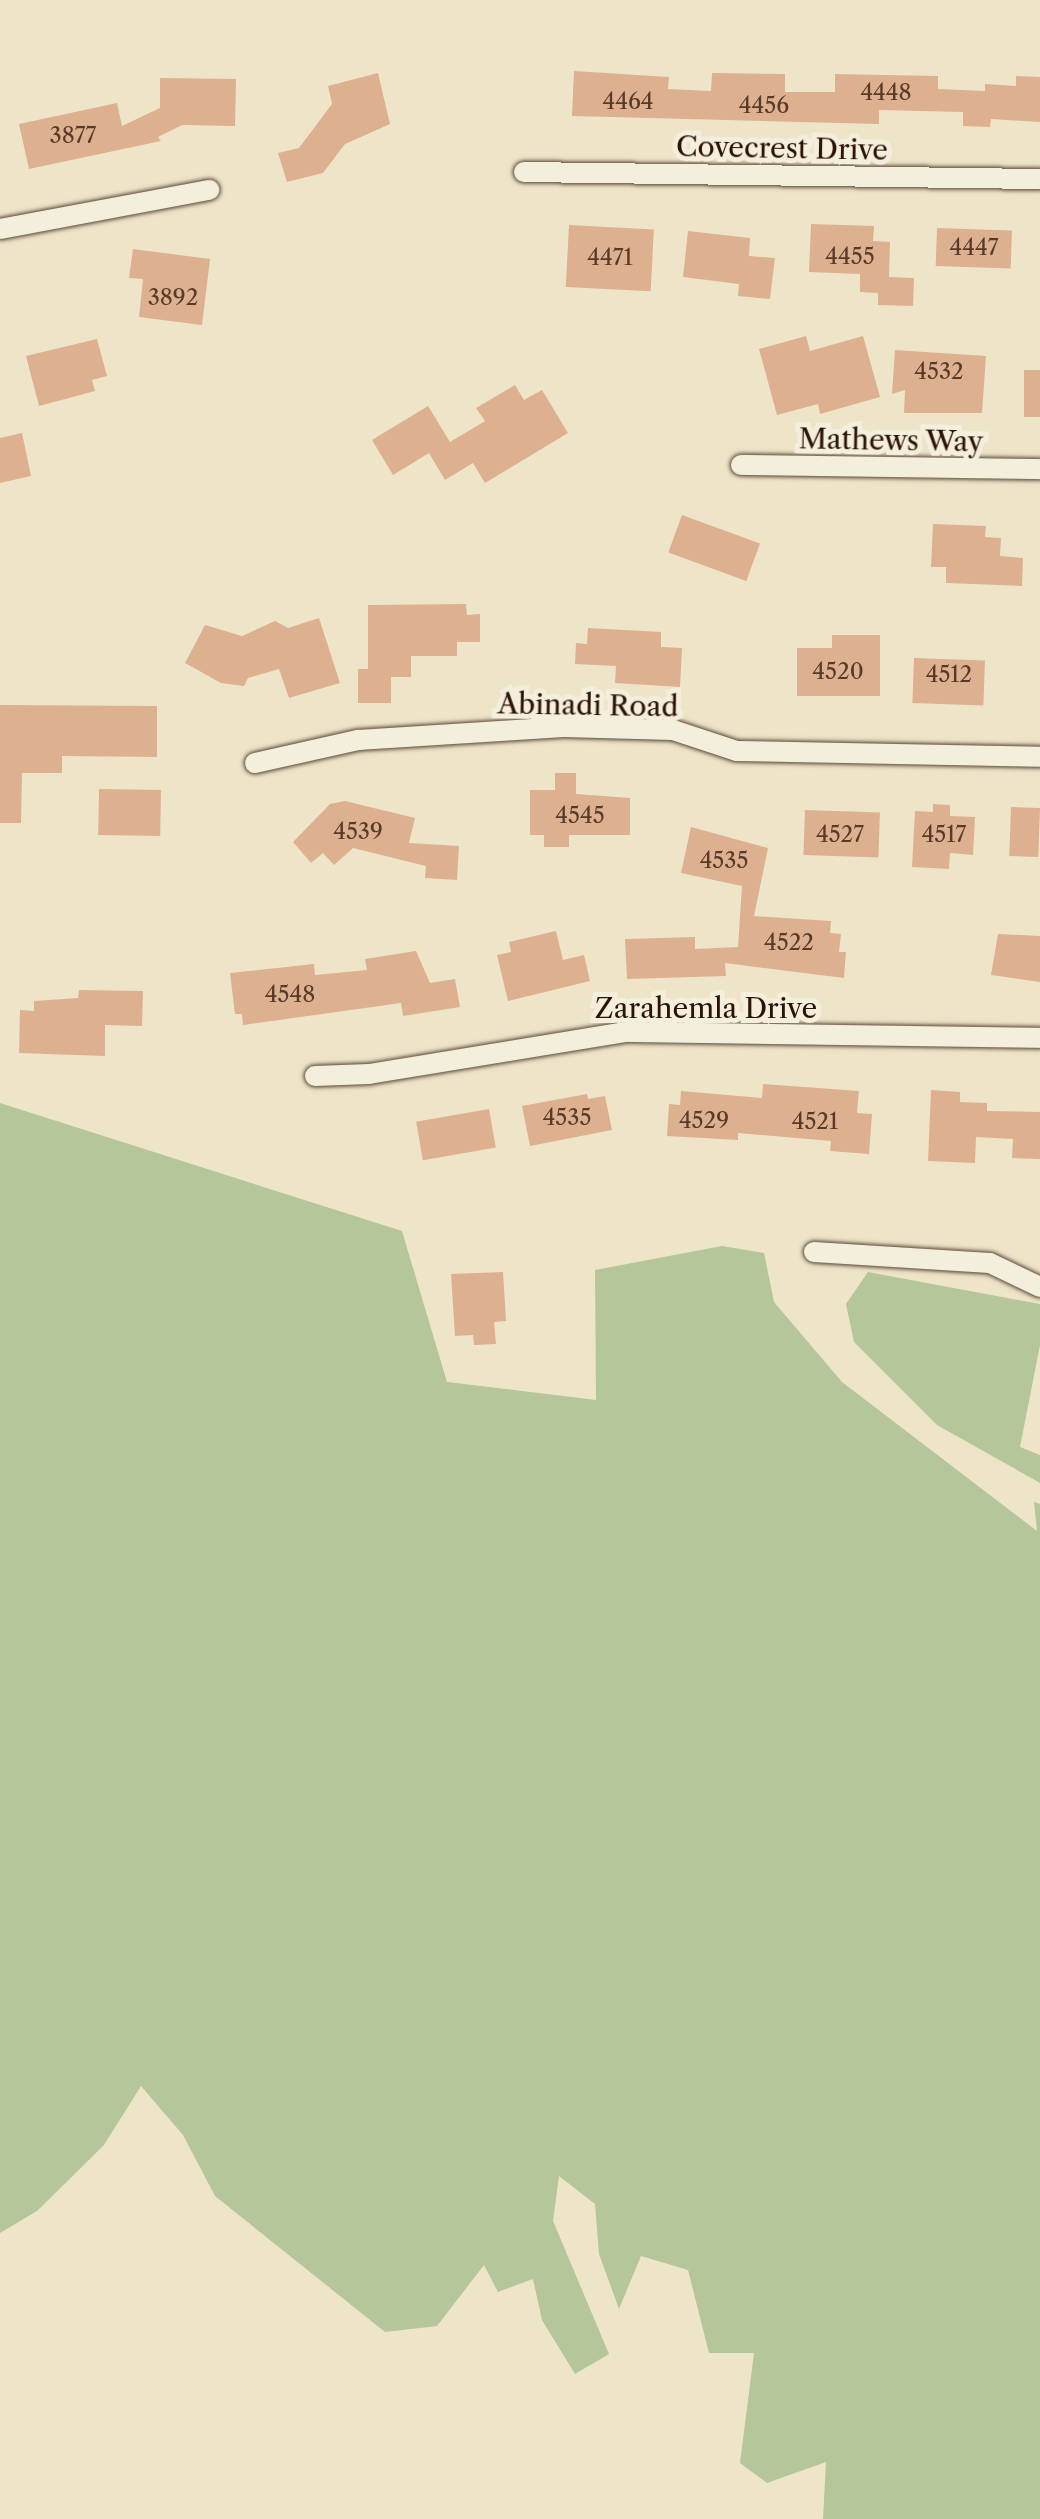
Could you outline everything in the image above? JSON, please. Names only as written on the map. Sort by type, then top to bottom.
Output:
[{"type":"street","name":"Covecrest Drive","points":[[524,172],[1040,179]]},
{"type":"street","points":[[0,229],[209,190]]},
{"type":"street","name":"Mathews Way","points":[[741,465],[1040,469]]},
{"type":"street","name":"Abinadi Road","points":[[254,763],[358,740],[564,727],[673,730],[737,750],[1040,757]]},
{"type":"street","name":"Zarahemla Drive","points":[[315,1076],[369,1074],[625,1032],[1040,1038]]},
{"type":"street","points":[[814,1252],[990,1263],[1040,1286]]},
{"type":"green space","points":[[0,1103],[402,1231],[447,1382],[596,1400],[595,1270],[722,1246],[764,1253],[774,1302],[842,1382],[1037,1531],[1034,1502],[1040,1504],[1040,2519],[823,2519],[826,2462],[767,2483],[740,2463],[754,2353],[709,2353],[688,2270],[641,2256],[619,2309],[599,2254],[595,2204],[559,2176],[553,2221],[609,2354],[575,2374],[542,2320],[533,2279],[498,2292],[484,2265],[437,2326],[385,2332],[215,2196],[183,2135],[141,2086],[104,2145],[37,2211],[0,2233]]},
{"type":"green space","points":[[868,1272],[1040,1304],[1040,1345],[1020,1447],[1040,1455],[1040,1483],[937,1425],[854,1342],[846,1304]]},
{"type":"building","points":[[574,71],[669,77],[668,89],[711,91],[712,73],[785,74],[785,92],[835,92],[835,74],[938,76],[938,89],[985,91],[985,84],[1016,86],[1016,76],[1040,77],[1040,122],[991,119],[990,127],[963,126],[963,112],[879,110],[879,124],[572,116]]},
{"type":"building","points":[[378,73],[390,124],[345,144],[323,173],[287,182],[278,153],[299,148],[332,104],[328,86]]},
{"type":"building","points":[[160,78],[236,79],[235,126],[182,125],[158,137],[161,141],[29,169],[19,124],[117,103],[122,126],[160,108]]},
{"type":"building","points":[[811,224],[874,226],[873,241],[890,242],[889,277],[914,278],[913,306],[878,305],[878,293],[860,292],[860,274],[809,272]]},
{"type":"building","points":[[569,225],[654,229],[651,291],[566,287]]},
{"type":"building","points":[[937,228],[1012,231],[1011,269],[936,266]]},
{"type":"building","points":[[688,231],[750,238],[749,256],[775,258],[770,299],[738,296],[739,284],[683,277]]},
{"type":"building","points":[[133,249],[210,259],[202,325],[139,317],[143,279],[129,278]]},
{"type":"building","points":[[806,336],[810,351],[863,336],[880,397],[820,414],[818,404],[777,415],[759,349]]},
{"type":"building","points":[[97,339],[107,376],[92,380],[95,391],[39,406],[26,356]]},
{"type":"building","points":[[895,350],[986,356],[982,413],[904,413],[905,390],[892,394]]},
{"type":"building","points":[[1024,370],[1040,370],[1040,417],[1024,417]]},
{"type":"building","points":[[515,385],[524,400],[542,390],[568,433],[485,483],[473,463],[445,480],[429,453],[393,475],[372,440],[428,406],[450,442],[485,421],[476,408]]},
{"type":"building","points":[[22,433],[31,476],[0,483],[0,438]]},
{"type":"building","points":[[682,515],[760,543],[746,581],[668,553]]},
{"type":"building","points":[[933,524],[986,526],[985,537],[1001,538],[1000,556],[1023,558],[1022,586],[946,583],[946,567],[931,567]]},
{"type":"building","points":[[466,604],[467,615],[480,614],[480,642],[457,642],[457,656],[411,656],[411,677],[391,677],[391,703],[358,703],[358,669],[368,669],[368,605]]},
{"type":"building","points":[[319,618],[340,683],[289,698],[279,669],[248,678],[244,686],[221,683],[185,663],[205,625],[242,636],[275,621],[288,628]]},
{"type":"building","points":[[588,628],[661,632],[661,647],[682,648],[680,687],[615,683],[616,666],[575,664],[576,643],[587,644]]},
{"type":"building","points":[[832,635],[880,635],[880,696],[797,696],[797,648],[832,648]]},
{"type":"building","points":[[914,658],[985,660],[983,705],[912,703]]},
{"type":"building","points":[[0,705],[157,706],[157,757],[62,756],[62,773],[22,773],[21,823],[0,823]]},
{"type":"building","points":[[555,773],[576,773],[576,794],[630,798],[630,835],[569,835],[569,847],[544,847],[544,835],[530,835],[530,790],[555,790]]},
{"type":"building","points":[[99,789],[161,790],[160,836],[98,835]]},
{"type":"building","points":[[345,801],[415,818],[409,843],[459,846],[457,880],[425,878],[426,866],[353,848],[334,865],[323,853],[311,863],[293,842],[330,804]]},
{"type":"building","points":[[933,804],[950,805],[950,816],[975,817],[973,855],[950,853],[949,869],[912,867],[915,811],[933,812]]},
{"type":"building","points":[[1011,807],[1040,808],[1038,857],[1009,856]]},
{"type":"building","points":[[805,810],[880,813],[878,858],[803,855]]},
{"type":"building","points":[[691,827],[768,848],[754,916],[831,921],[830,933],[841,934],[839,952],[846,952],[844,978],[725,963],[726,976],[627,979],[625,939],[695,937],[695,949],[738,947],[742,886],[681,873]]},
{"type":"building","points":[[556,931],[563,960],[584,955],[590,981],[508,1001],[497,955],[511,952],[509,942]]},
{"type":"building","points":[[998,934],[1040,936],[1040,982],[991,975]]},
{"type":"building","points":[[416,951],[430,983],[455,979],[460,1007],[403,1016],[401,1003],[243,1025],[242,1014],[235,1014],[230,973],[314,964],[315,975],[367,970],[365,959]]},
{"type":"building","points":[[79,990],[143,991],[142,1026],[105,1025],[105,1056],[19,1053],[20,1010],[34,1011],[34,1001],[78,998]]},
{"type":"building","points":[[763,1084],[859,1091],[857,1113],[872,1114],[869,1154],[830,1151],[831,1141],[738,1133],[738,1140],[667,1136],[669,1104],[680,1105],[681,1091],[762,1098]]},
{"type":"building","points":[[931,1090],[960,1092],[960,1102],[987,1103],[987,1111],[1040,1112],[1040,1159],[1012,1158],[1013,1139],[976,1137],[975,1163],[928,1161]]},
{"type":"building","points":[[587,1094],[588,1099],[605,1096],[612,1130],[530,1146],[522,1106]]},
{"type":"building","points":[[489,1109],[496,1147],[423,1160],[416,1122]]},
{"type":"building","points":[[503,1272],[506,1321],[494,1322],[496,1344],[474,1345],[473,1335],[455,1336],[451,1274]]}]
